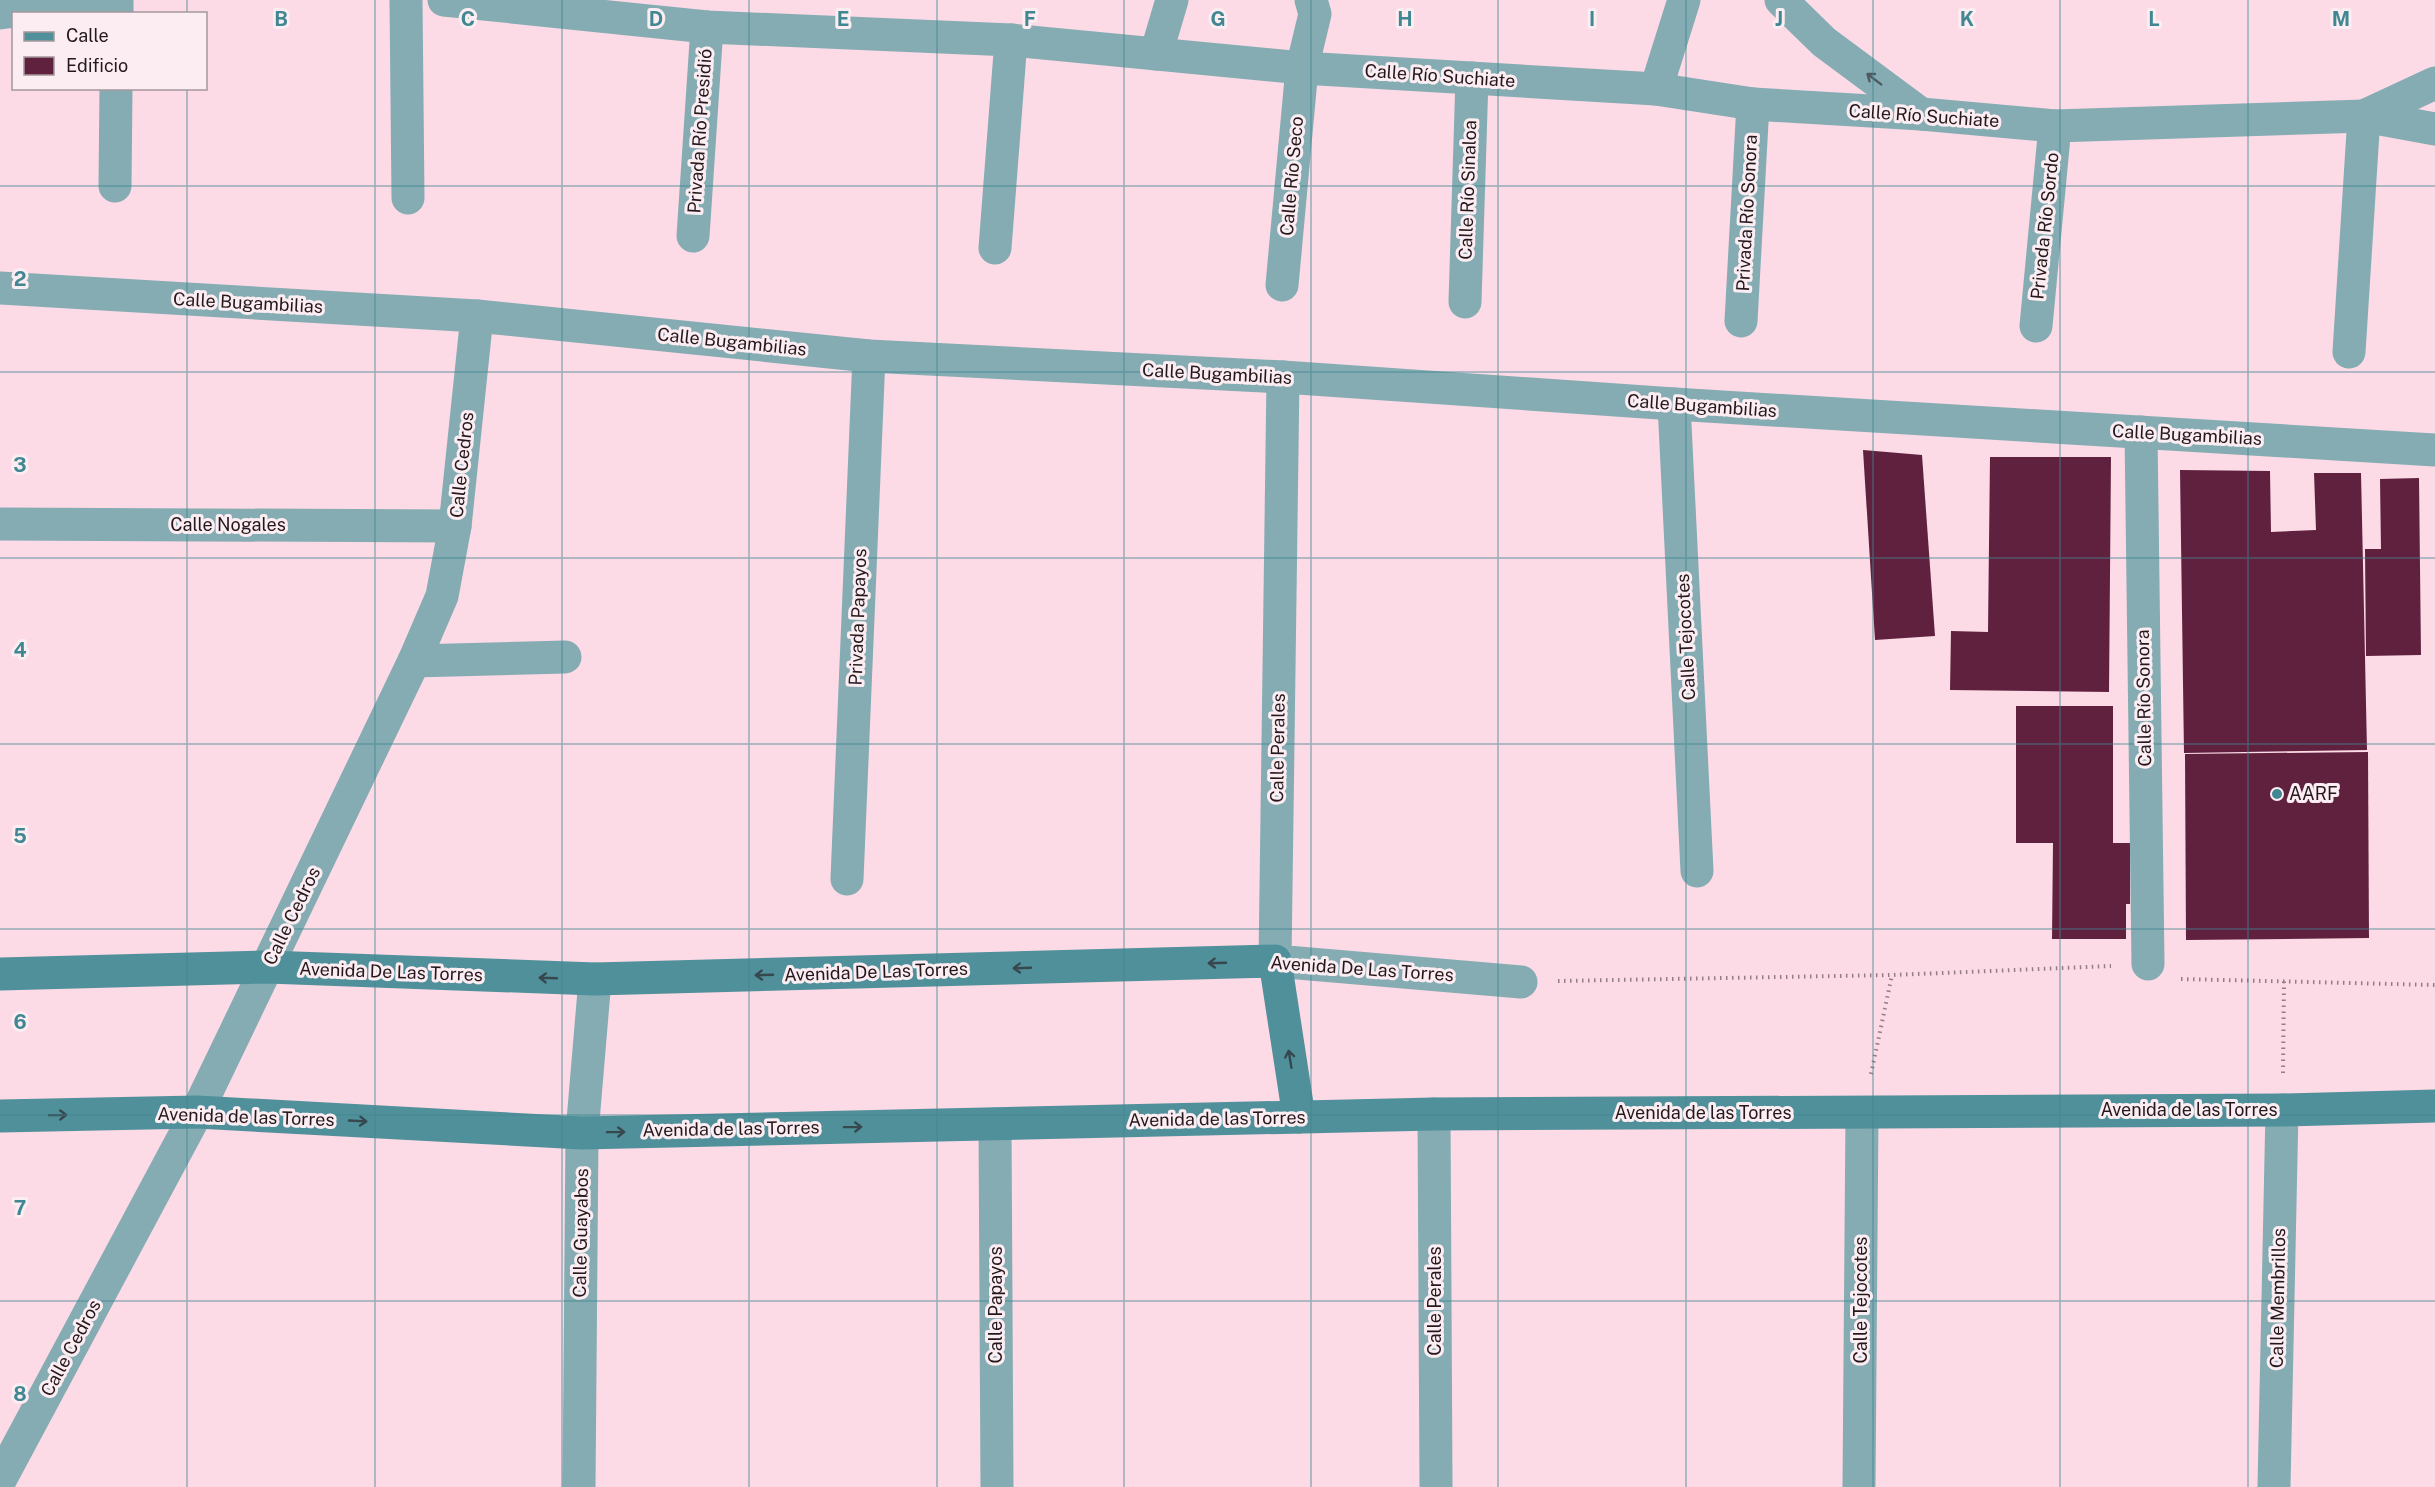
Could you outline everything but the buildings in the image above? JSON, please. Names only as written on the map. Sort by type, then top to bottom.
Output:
[{"type":"main road","name":"Avenida De Las Torres","points":[[0,974],[268,967],[595,979],[1275,961]]},
{"type":"main road","name":"Calle Perales","points":[[1275,961],[1299,1117]]},
{"type":"main road","name":"Avenida de las Torres","points":[[0,1116],[197,1112],[582,1132],[1434,1114],[2282,1110],[2435,1106]]},
{"type":"street","points":[[12,8],[95,0]]},
{"type":"street","points":[[406,0],[408,198]]},
{"type":"street","name":"Calle Río Suchiate","points":[[444,0],[707,27],[1011,40],[1302,68],[1656,89],[1753,104],[1920,114],[2055,126],[2364,116],[2435,129]]},
{"type":"street","points":[[1156,54],[1172,0]]},
{"type":"street","name":"Calle Río Seco","points":[[1282,285],[1302,68],[1315,14],[1311,0]]},
{"type":"street","points":[[1656,89],[1684,0]]},
{"type":"street","points":[[1781,0],[1824,42],[1920,114]]},
{"type":"street","name":"Privada Río Presidió","points":[[693,236],[707,27]]},
{"type":"street","points":[[994,248],[1011,40]]},
{"type":"street","name":"Calle Río Sinaloa","points":[[1465,302],[1472,78]]},
{"type":"street","points":[[2349,352],[2364,116],[2435,83]]},
{"type":"street","points":[[115,186],[116,90]]},
{"type":"street","name":"Privada Río Sonora","points":[[1741,321],[1753,104]]},
{"type":"street","name":"Privada Río Sordo","points":[[2036,326],[2055,126]]},
{"type":"street","name":"Calle Bugambilias","points":[[0,288],[477,316],[869,356],[1283,377],[1674,404],[2435,450]]},
{"type":"street","name":"Calle Cedros","points":[[0,1480],[197,1112],[414,661],[442,596],[455,526],[477,316]]},
{"type":"street","name":"Privada Papayos","points":[[847,879],[869,356]]},
{"type":"street","name":"Calle Perales","points":[[1275,961],[1283,377]]},
{"type":"street","name":"Calle Tejocotes","points":[[1674,404],[1697,871]]},
{"type":"street","name":"Calle Río Sonora","points":[[2140,432],[2148,964]]},
{"type":"street","name":"Calle Nogales","points":[[1,527],[455,526]]},
{"type":"street","points":[[414,661],[565,657]]},
{"type":"street","name":"Avenida De Las Torres","points":[[1275,961],[1521,982]]},
{"type":"street","name":"Calle Guayabos","points":[[579,1487],[582,1132],[595,979]]},
{"type":"street","name":"Calle Membrillos","points":[[2274,1487],[2282,1110]]},
{"type":"street","name":"Calle Tejocotes","points":[[1859,1487],[1862,1113]]},
{"type":"street","name":"Calle Perales","points":[[1434,1114],[1436,1487]]},
{"type":"street","name":"Calle Papayos","points":[[995,1124],[997,1487]]},
{"type":"path","points":[[1521,982],[1892,975],[2148,964],[2184,980],[2435,984]]},
{"type":"path","points":[[1862,1113],[1892,975]]},
{"type":"path","points":[[2282,1110],[2283,981]]},
{"type":"place","name":"AARF","points":[[2277,794]]}]
